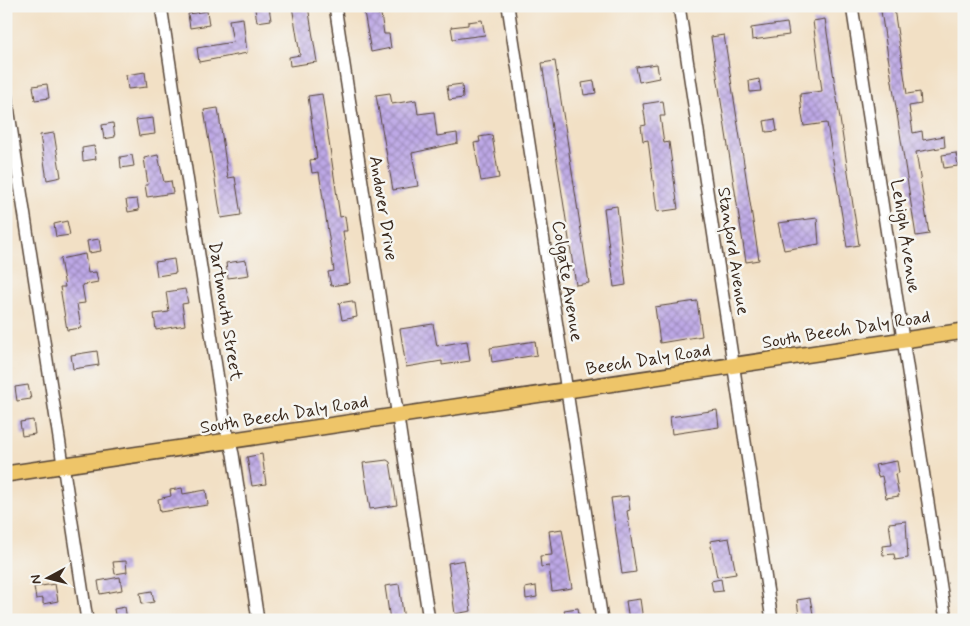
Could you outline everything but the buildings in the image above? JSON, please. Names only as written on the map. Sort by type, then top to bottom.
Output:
[{"type":"main road","name":"South Beech Daly Road","points":[[734,365],[964,331]]},
{"type":"main road","name":"Beech Daly Road","points":[[567,390],[734,365]]},
{"type":"main road","name":"South Beech Daly Road","points":[[6,474],[567,390]]},
{"type":"street","name":"Dartmouth Street","points":[[162,6],[258,620]]},
{"type":"street","name":"Andover Drive","points":[[335,6],[429,620]]},
{"type":"street","name":"Colgate Avenue","points":[[508,6],[602,620]]},
{"type":"street","name":"Stanford Avenue","points":[[679,6],[772,620]]},
{"type":"street","name":"Lehigh Avenue","points":[[852,6],[946,620]]},
{"type":"street","points":[[6,94],[8,125],[87,620]]}]
